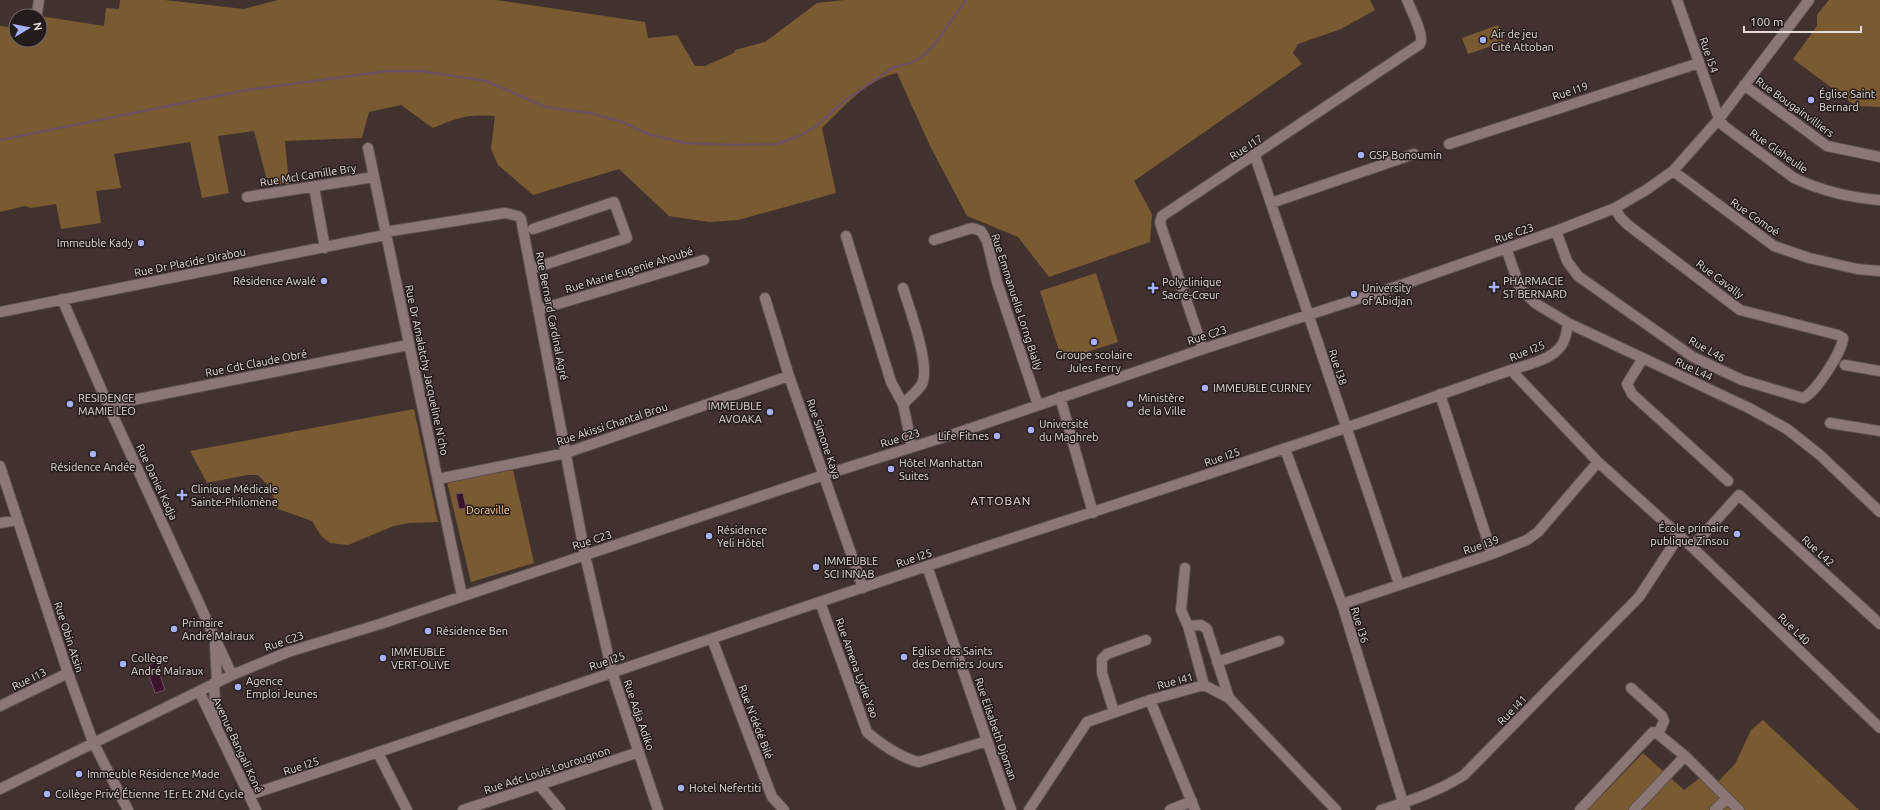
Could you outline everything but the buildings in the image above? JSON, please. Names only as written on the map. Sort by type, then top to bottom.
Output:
[{"type":"street","name":"Rue I17","points":[[1203,349],[1161,226],[1160,219],[1166,213],[1255,156],[1420,44],[1422,40],[1421,34],[1407,0]]},
{"type":"street","name":"Rue I54","points":[[1677,0],[1718,119]]},
{"type":"street","name":"Rue C23","points":[[0,789],[232,674],[288,652],[380,624],[1308,315],[1556,231],[1615,208],[1646,190],[1673,171],[1718,119],[1809,0]]},
{"type":"street","name":"Rue I19","points":[[1449,144],[1699,62]]},
{"type":"street","name":"Rue Bougainvilliers","points":[[1744,85],[1827,146],[1880,157]]},
{"type":"street","name":"Rue Glaheulle","points":[[1718,119],[1724,126],[1794,178],[1814,186],[1839,193],[1880,200]]},
{"type":"street","name":"Rue Dr Amalatchy Jacqueline N'cho","points":[[368,148],[408,345],[462,596]]},
{"type":"street","points":[[1271,203],[1414,154]]},
{"type":"street","name":"Rue I38","points":[[1255,156],[1345,428],[1399,584]]},
{"type":"street","name":"Rue Comoé","points":[[1673,171],[1774,246],[1809,258],[1856,269],[1880,271]]},
{"type":"street","name":"Rue Mcl Camille Bry","points":[[247,197],[374,177]]},
{"type":"street","points":[[314,187],[325,248]]},
{"type":"street","points":[[531,269],[626,238],[614,202],[533,229]]},
{"type":"street","name":"Rue Cavally","points":[[1615,208],[1620,217],[1628,225],[1740,310],[1838,335],[1843,338],[1843,344],[1829,369]]},
{"type":"street","name":"Rue Bernard Cardinal Agré","points":[[385,234],[505,213],[513,214],[521,219],[585,555]]},
{"type":"street","name":"Rue Emmanuella Lorng Bially","points":[[934,240],[972,228],[978,229],[984,234],[997,282],[1038,405]]},
{"type":"street","name":"Rue L46","points":[[1556,231],[1567,261],[1578,276],[1693,357],[1742,380],[1803,398],[1810,395],[1829,369]]},
{"type":"street","name":"Rue Dr Placide Dirabou","points":[[0,312],[325,248],[385,234]]},
{"type":"street","points":[[846,236],[891,382],[903,404],[912,447]]},
{"type":"street","name":"Rue L44","points":[[1506,248],[1520,288],[1535,303],[1568,323],[1749,408],[1787,429],[1820,455],[1880,512]]},
{"type":"street","name":"Rue Marie Eugenie Ahoubé","points":[[538,310],[704,260]]},
{"type":"street","points":[[903,288],[919,340],[925,374],[918,389],[903,404]]},
{"type":"street","name":"Rue Simone Kaya","points":[[765,298],[789,376],[863,588]]},
{"type":"street","name":"Rue Daniel Kadja","points":[[62,299],[108,405],[232,674]]},
{"type":"street","name":"Rue I25","points":[[248,795],[378,753],[612,672],[927,566],[1285,449],[1548,357],[1559,349],[1565,339],[1568,323]]},
{"type":"street","name":"Rue Cdt Claude Obré","points":[[108,405],[408,345]]},
{"type":"street","points":[[1643,358],[1627,384],[1628,389],[1728,481]]},
{"type":"street","points":[[1845,365],[1880,371]]},
{"type":"street","name":"Rue L40","points":[[1511,370],[1598,462],[1692,548],[1880,728]]},
{"type":"street","name":"Rue Akissi Chantal Brou","points":[[438,479],[566,453],[789,376]]},
{"type":"street","points":[[1440,394],[1492,554]]},
{"type":"street","points":[[1060,397],[1093,513]]},
{"type":"street","points":[[1830,422],[1880,431]]},
{"type":"street","name":"Rue I36","points":[[1285,449],[1342,604],[1404,807]]},
{"type":"street","name":"Rue I39","points":[[1342,604],[1492,554],[1527,540],[1538,532],[1598,462]]},
{"type":"street","name":"Rue Obin Atsin","points":[[0,466],[68,673],[94,742],[128,810]]},
{"type":"street","name":"Rue L42","points":[[1692,548],[1739,495],[1880,624]]},
{"type":"street","points":[[0,523],[18,520]]},
{"type":"street","name":"Rue I41","points":[[1381,810],[1404,807],[1450,784],[1464,775],[1639,597],[1679,536]]},
{"type":"street","name":"Rue Adja Adiko","points":[[585,555],[612,672],[658,810]]},
{"type":"street","name":"Rue Elisabeth Djoman","points":[[927,566],[1011,810]]},
{"type":"street","points":[[1186,568],[1181,610],[1188,626],[1204,685]]},
{"type":"street","name":"Rue Amena Lydie Yao","points":[[820,602],[868,732],[873,737],[911,760],[919,762],[987,741]]},
{"type":"street","points":[[1188,626],[1201,625],[1206,629],[1229,698]]},
{"type":"street","points":[[215,639],[217,728]]},
{"type":"street","name":"Rue N'dédé Bilé","points":[[712,639],[772,797],[784,810]]},
{"type":"street","points":[[1029,810],[1087,722],[1114,712],[1102,673],[1102,659],[1107,654],[1146,640]]},
{"type":"street","points":[[1218,662],[1279,642]]},
{"type":"street","name":"Rue I13","points":[[0,706],[68,673]]},
{"type":"street","name":"Rue I41","points":[[1114,712],[1204,685],[1229,698],[1336,810]]},
{"type":"street","points":[[1631,688],[1662,716],[1664,721],[1658,734]]},
{"type":"street","name":"Avenue Bangali Koné","points":[[199,691],[256,810]]},
{"type":"street","points":[[1150,700],[1194,806],[1170,810]]},
{"type":"street","points":[[1580,810],[1653,732],[1658,734],[1685,756],[1739,810]]},
{"type":"street","name":"Rue Adc Louis Lourougnon","points":[[463,810],[490,806],[540,786],[639,752]]},
{"type":"street","points":[[378,753],[407,810]]},
{"type":"street","points":[[1634,810],[1685,756]]},
{"type":"street","points":[[540,786],[560,810]]},
{"type":"street","points":[[1715,810],[1726,798]]},
{"type":"green space","points":[[120,0],[165,0],[244,9],[278,0],[496,0],[645,22],[648,38],[677,35],[695,66],[705,66],[734,53],[735,50],[765,42],[817,3],[844,0],[1370,0],[1375,10],[1341,29],[1298,44],[1293,53],[1302,64],[1134,181],[1152,214],[1150,242],[1049,277],[1018,237],[967,216],[930,146],[897,73],[876,81],[856,95],[822,128],[836,193],[738,220],[709,222],[669,216],[619,169],[533,195],[498,165],[491,149],[495,116],[477,115],[463,117],[433,128],[401,105],[369,112],[362,138],[285,141],[289,184],[268,184],[254,131],[218,136],[229,193],[202,198],[190,142],[114,154],[121,188],[96,191],[101,223],[61,229],[56,204],[31,208],[25,206],[0,212],[0,26],[8,27],[8,48],[48,48],[48,17],[104,26],[106,8],[119,9]]},
{"type":"green space","points":[[1829,0],[1880,0],[1880,107],[1856,106],[1793,59],[1817,26],[1817,15]]},
{"type":"green space","name":"Air de jeu Cité Attoban","points":[[1498,25],[1504,42],[1468,54],[1462,38]]},
{"type":"green space","points":[[1096,273],[1118,342],[1062,360],[1040,291]]},
{"type":"green space","points":[[414,409],[438,522],[409,523],[394,526],[348,545],[330,543],[321,536],[312,521],[278,509],[269,486],[258,475],[247,475],[207,483],[190,451]]},
{"type":"green space","name":"Doraville","points":[[513,470],[534,563],[471,582],[447,482]]},
{"type":"green space","points":[[1763,720],[1859,810],[1588,810],[1643,753],[1684,790],[1705,774],[1714,786],[1735,764],[1751,730]]},
{"type":"shaded area","points":[[463,493],[466,508],[459,509],[456,494]]},
{"type":"shaded area","points":[[156,662],[165,690],[155,693],[146,666]]},
{"type":"waterway","points":[[0,140],[247,90],[387,71],[421,71],[486,81],[546,107],[590,113],[622,122],[648,134],[685,143],[735,145],[778,144],[801,135],[816,126],[847,99],[892,68],[910,63],[924,55],[935,44],[966,0]]},
{"type":"place","name":"Air de jeu Cité Attoban","points":[[1483,40]]},
{"type":"place","name":"Église Saint Bernard","points":[[1811,100]]},
{"type":"place","name":"GSP Bonoumin","points":[[1361,155]]},
{"type":"place","name":"Immeuble Kady","points":[[141,243]]},
{"type":"place","name":"Résidence Awalé","points":[[324,281]]},
{"type":"place","name":"PHARMACIE ST BERNARD","points":[[1494,287]]},
{"type":"place","name":"Polyclinique Sacré-Cœur","points":[[1153,288]]},
{"type":"place","name":"University of Abidjan","points":[[1354,294]]},
{"type":"place","name":"Groupe scolaire Jules Ferry","points":[[1094,342]]},
{"type":"place","name":"IMMEUBLE CURNEY","points":[[1205,388]]},
{"type":"place","name":"RESIDENCE MAMIE LEO","points":[[70,404]]},
{"type":"place","name":"Ministère de la Ville","points":[[1130,404]]},
{"type":"place","name":"IMMEUBLE AVOAKA","points":[[770,412]]},
{"type":"place","name":"Université du Maghreb","points":[[1031,430]]},
{"type":"place","name":"Life Fitnes","points":[[997,436]]},
{"type":"place","name":"Résidence Andée","points":[[93,454]]},
{"type":"place","name":"Hôtel Manhattan Suites","points":[[891,469]]},
{"type":"place","name":"Clinique Médicale Sainte-Philomène","points":[[182,495]]},
{"type":"place","name":"École primaire publique Zinsou","points":[[1737,534]]},
{"type":"place","name":"Résidence Yeli Hôtel","points":[[709,536]]},
{"type":"place","name":"IMMEUBLE SCI INNAB","points":[[816,567]]},
{"type":"place","name":"Primaire André Malraux","points":[[174,629]]},
{"type":"place","name":"Résidence Ben","points":[[428,631]]},
{"type":"place","name":"Eglise des Saints des Derniers Jours","points":[[904,657]]},
{"type":"place","name":"IMMEUBLE VERT-OLIVE","points":[[383,658]]},
{"type":"place","name":"Collège André Malraux","points":[[123,664]]},
{"type":"place","name":"Agence Emploi Jeunes","points":[[238,687]]},
{"type":"place","name":"Immeuble Résidence Made","points":[[79,774]]},
{"type":"place","name":"Hotel Nefertiti","points":[[681,788]]},
{"type":"place","name":"Collège Privé Étienne 1Er Et 2Nd Cycle","points":[[47,794]]},
{"type":"district","name":"ATTOBAN","points":[[1001,501]]}]
